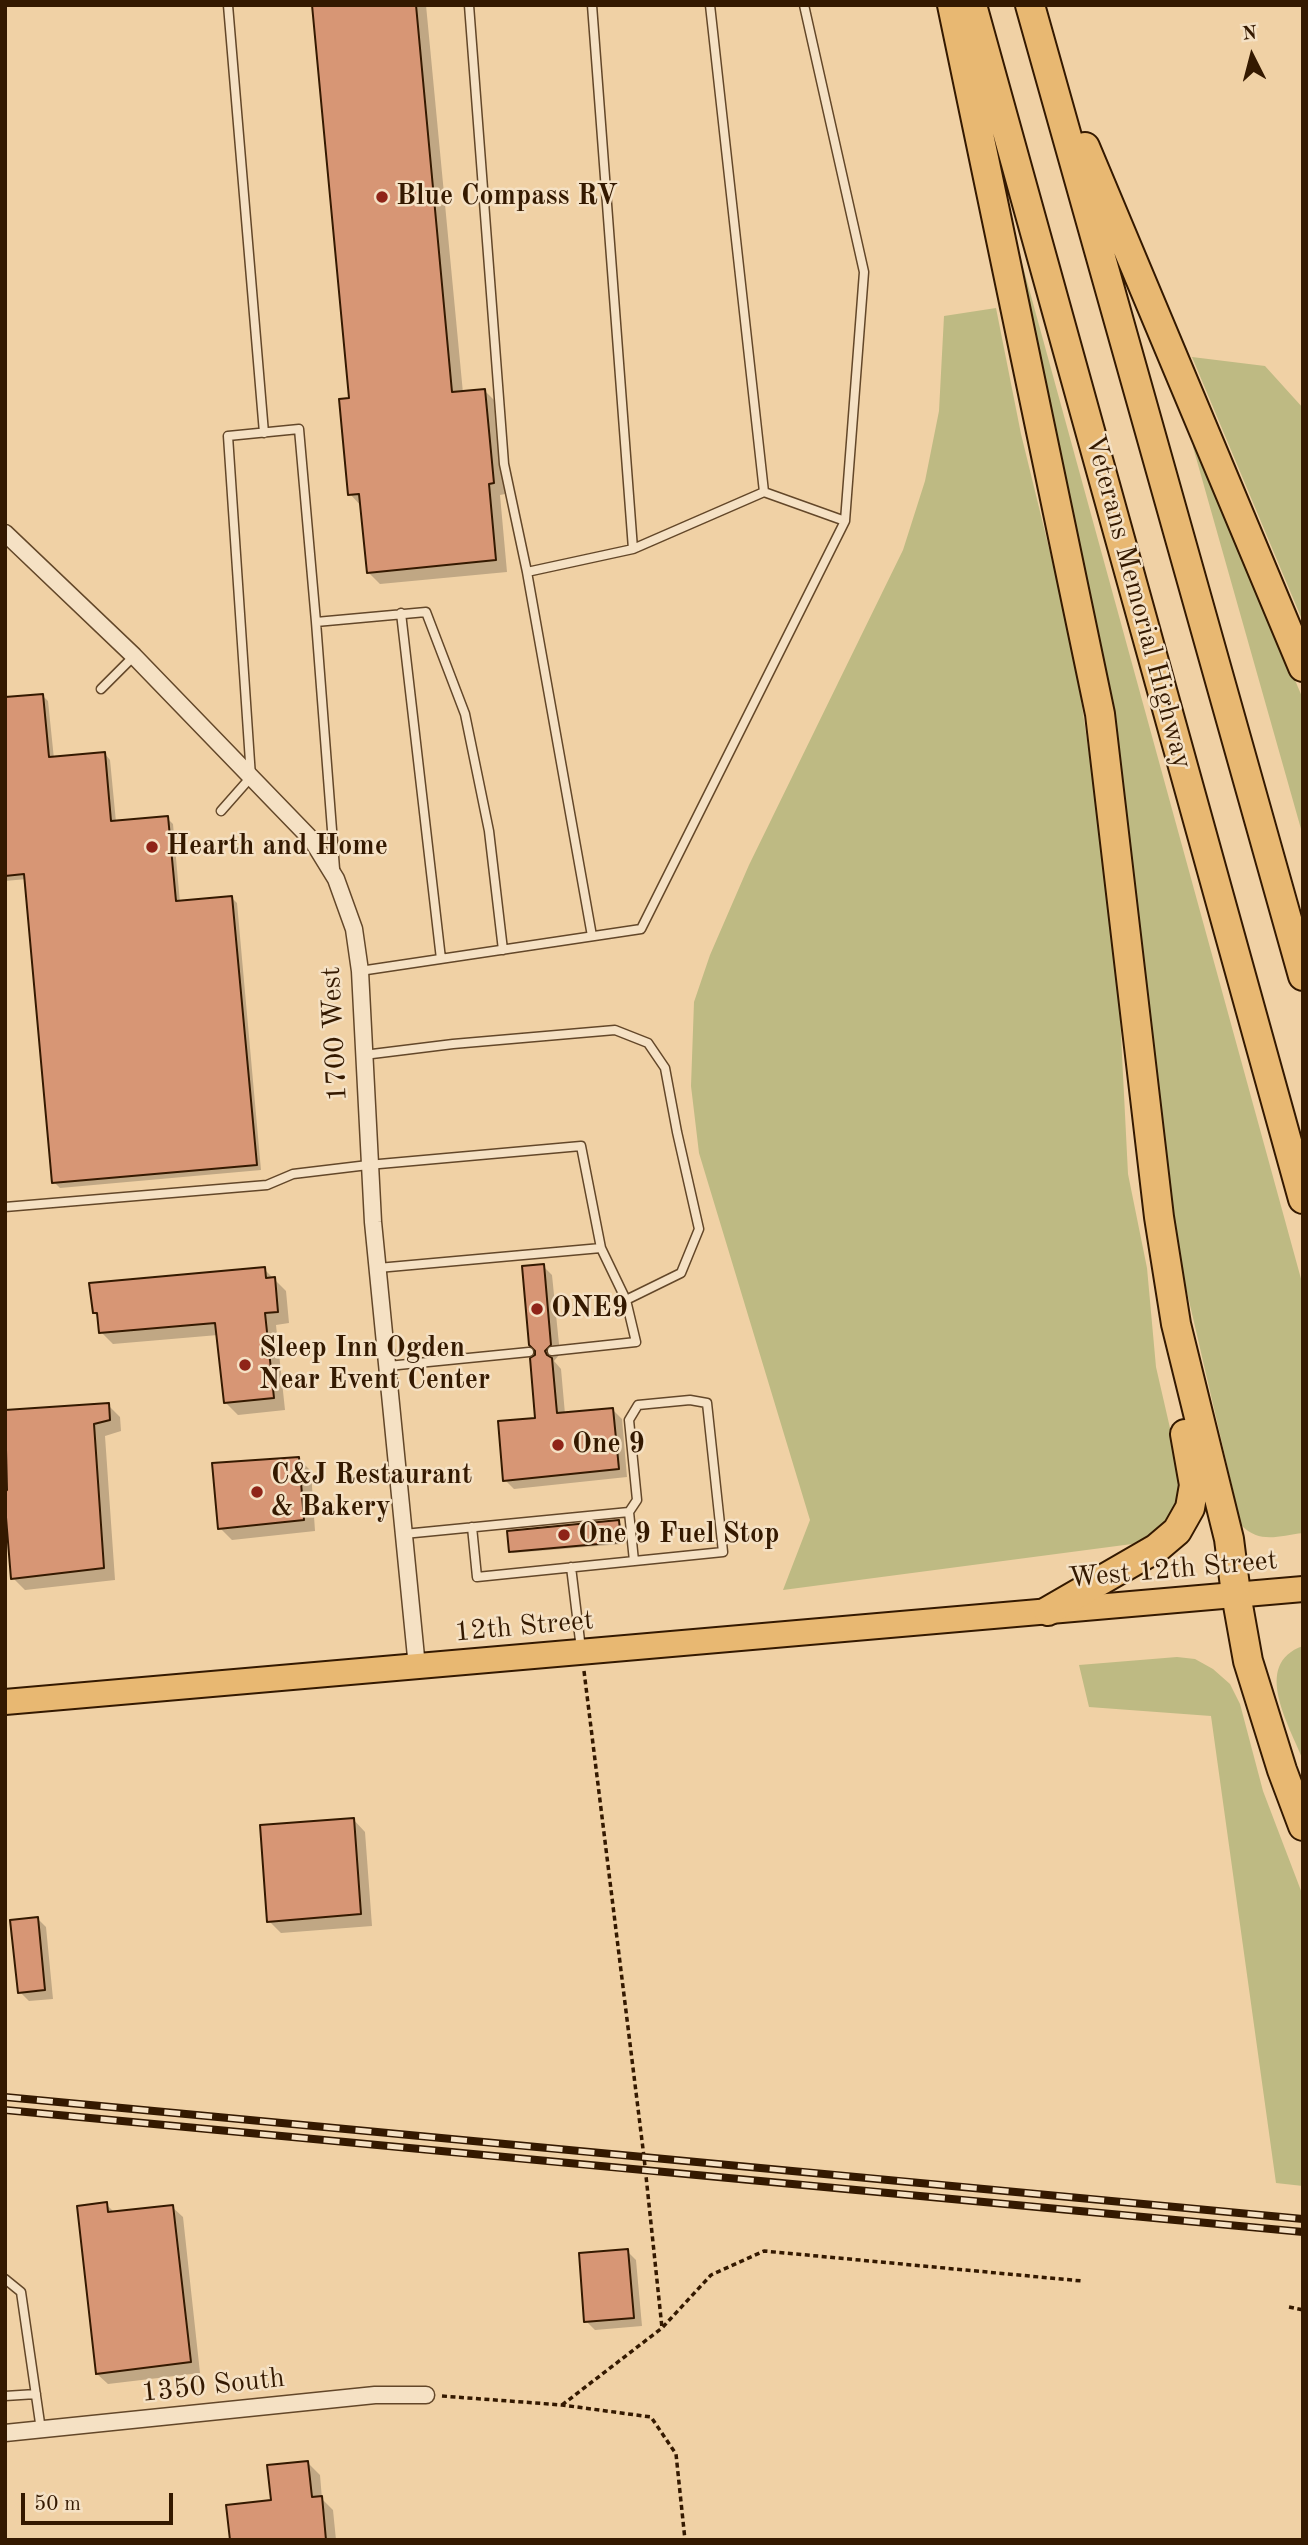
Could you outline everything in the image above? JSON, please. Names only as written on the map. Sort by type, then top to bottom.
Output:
[{"type":"highway","points":[[952,5],[1100,714],[1159,1217],[1176,1324],[1228,1539],[1248,1661],[1282,1770],[1303,1826]]},
{"type":"highway","name":"Veterans Memorial Highway","points":[[972,5],[1303,1199]]},
{"type":"highway","name":"Veterans Memorial Highway","points":[[1030,5],[1303,976]]},
{"type":"highway","points":[[1037,34],[1303,667]]},
{"type":"highway","points":[[1048,1611],[1157,1548],[1177,1531],[1190,1508],[1194,1485],[1176,1389],[1176,1324]]},
{"type":"main road","name":"West 12th Street","points":[[1048,1611],[1303,1589]]},
{"type":"main road","name":"12th Street","points":[[5,1702],[1048,1611]]},
{"type":"street","name":"1700 West","points":[[5,533],[134,656],[313,840],[336,879],[354,929],[360,971],[368,1165],[417,1667]]},
{"type":"street","name":"1350 South","points":[[5,2433],[375,2395],[426,2395]]},
{"type":"lane","points":[[228,5],[264,433]]},
{"type":"lane","points":[[468,5],[504,464],[527,572],[592,936]]},
{"type":"lane","points":[[592,5],[633,549]]},
{"type":"lane","points":[[710,5],[764,492]]},
{"type":"lane","points":[[360,971],[641,929],[845,521],[864,272],[804,5]]},
{"type":"lane","points":[[221,811],[251,777],[228,436],[299,429],[336,879]]},
{"type":"lane","points":[[527,572],[633,549],[764,492],[845,521]]},
{"type":"lane","points":[[316,622],[426,612],[465,714],[489,831],[503,950]]},
{"type":"lane","points":[[401,613],[440,959]]},
{"type":"lane","points":[[102,690],[134,656]]},
{"type":"lane","points":[[364,1055],[453,1044],[615,1030],[648,1043],[665,1068],[699,1228],[681,1273],[626,1300]]},
{"type":"lane","points":[[5,1207],[267,1185],[293,1174],[581,1146],[601,1248],[626,1300],[636,1342],[552,1351]]},
{"type":"lane","points":[[378,1268],[601,1248]]},
{"type":"lane","points":[[388,1366],[529,1352]]},
{"type":"lane","points":[[472,1527],[477,1577],[723,1552],[707,1403],[690,1399],[638,1405],[629,1420],[637,1500],[629,1512],[634,1561]]},
{"type":"lane","points":[[404,1534],[629,1512]]},
{"type":"lane","points":[[571,1567],[582,1652]]},
{"type":"lane","points":[[5,2278],[21,2292],[41,2430]]},
{"type":"lane","points":[[5,2396],[36,2394]]},
{"type":"path","points":[[582,1652],[644,2157],[662,2328]]},
{"type":"path","points":[[562,2405],[662,2328],[712,2274],[764,2251],[1082,2281]]},
{"type":"path","points":[[1289,2306],[1303,2310]]},
{"type":"path","points":[[426,2395],[562,2405],[651,2417],[676,2454],[685,2540]]},
{"type":"shaded area","points":[[1014,234],[1303,1286],[1303,1533],[1262,1537],[1241,1525],[1174,1236]]},
{"type":"shaded area","points":[[996,308],[1021,434],[1058,585],[1081,699],[1119,995],[1128,1174],[1147,1268],[1156,1367],[1181,1476],[1178,1497],[1168,1520],[1153,1534],[1132,1544],[783,1590],[810,1520],[699,1153],[691,1086],[694,1002],[710,955],[749,865],[903,550],[925,481],[939,411],[944,316]]},
{"type":"shaded area","points":[[1192,357],[1265,366],[1303,408],[1303,622]]},
{"type":"shaded area","points":[[1194,442],[1303,699],[1303,836],[1193,447]]},
{"type":"shaded area","points":[[1303,1646],[1303,1760],[1284,1714],[1277,1681],[1279,1667],[1288,1655]]},
{"type":"shaded area","points":[[1177,1657],[1195,1659],[1213,1669],[1230,1684],[1240,1704],[1263,1791],[1303,1896],[1303,2186],[1276,2183],[1211,1716],[1089,1707],[1079,1665]]},
{"type":"building","name":"Blue Compass RV","points":[[312,5],[416,5],[452,392],[485,389],[494,483],[489,484],[496,560],[367,573],[359,494],[348,495],[339,399],[349,398]]},
{"type":"building","points":[[43,694],[49,757],[105,752],[111,821],[168,816],[176,901],[232,896],[257,1165],[52,1183],[24,874],[5,876],[5,697]]},
{"type":"building","name":"One 9","points":[[544,1264],[551,1345],[545,1351],[552,1358],[557,1413],[613,1408],[619,1469],[503,1481],[498,1421],[535,1418],[530,1358],[535,1355],[535,1351],[529,1345],[522,1266]]},
{"type":"building","name":"Sleep Inn Ogden Near Event Center","points":[[265,1267],[266,1278],[275,1277],[278,1312],[265,1313],[274,1398],[224,1403],[215,1323],[99,1333],[89,1283]]},
{"type":"building","points":[[109,1403],[110,1420],[94,1424],[104,1568],[11,1579],[5,1505],[5,1410]]},
{"type":"building","points":[[299,1457],[304,1520],[218,1529],[212,1463]]},
{"type":"building","name":"One 9 Fuel Stop","points":[[619,1520],[621,1542],[509,1552],[507,1531]]},
{"type":"building","points":[[354,1818],[361,1914],[267,1922],[260,1825]]},
{"type":"building","points":[[38,1917],[45,1990],[18,1993],[10,1920]]},
{"type":"building","points":[[107,2202],[108,2212],[173,2205],[191,2362],[96,2374],[77,2206]]},
{"type":"building","points":[[628,2249],[634,2318],[584,2322],[579,2253]]},
{"type":"building","points":[[308,2461],[312,2497],[322,2496],[326,2540],[230,2540],[226,2505],[271,2500],[267,2465]]},
{"type":"railway","points":[[5,2097],[1303,2219]]},
{"type":"railway","points":[[5,2110],[1303,2232]]},
{"type":"place","name":"Blue Compass RV","points":[[382,197]]},
{"type":"place","name":"Hearth and Home","points":[[152,847]]},
{"type":"place","name":"ONE9","points":[[537,1309]]},
{"type":"place","name":"Sleep Inn Ogden Near Event Center","points":[[245,1365]]},
{"type":"place","name":"One 9","points":[[558,1445]]},
{"type":"place","name":"C&J Restaurant & Bakery","points":[[257,1492]]},
{"type":"place","name":"One 9 Fuel Stop","points":[[564,1535]]}]
